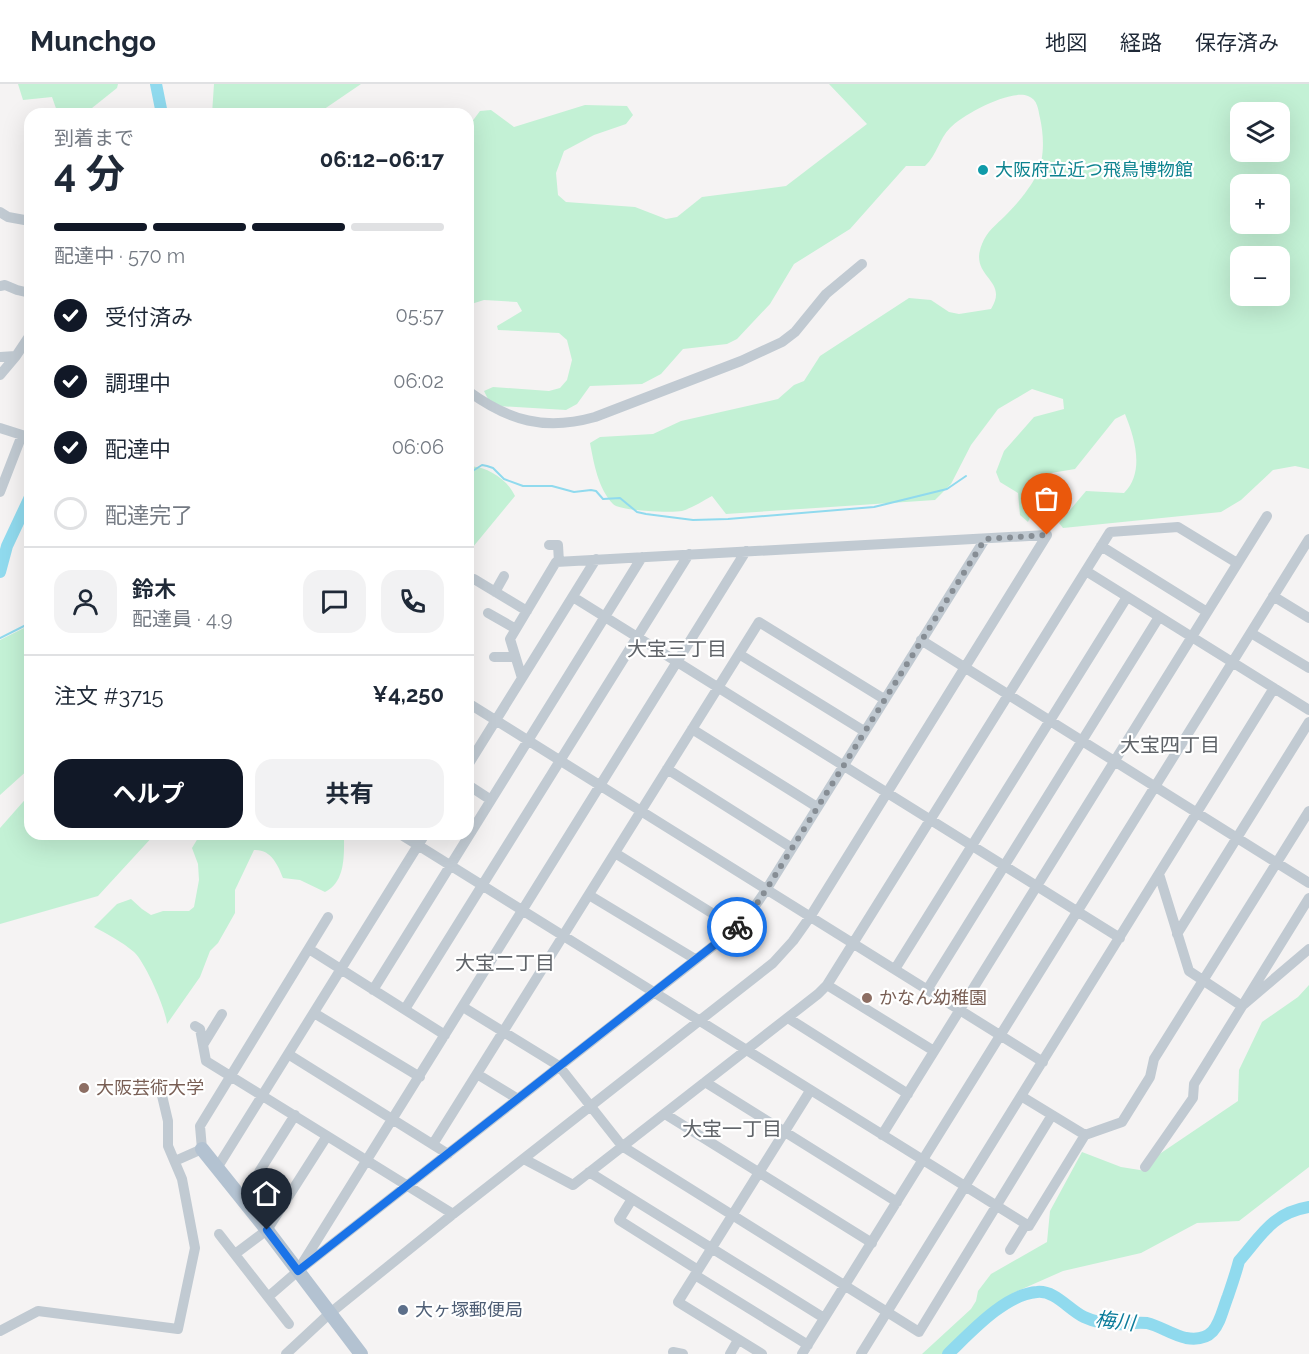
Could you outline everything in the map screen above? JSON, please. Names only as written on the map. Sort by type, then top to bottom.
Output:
[{"type":"main road","points":[[202,1149],[361,1354]]},
{"type":"street","points":[[0,212],[8,217],[24,221]]},
{"type":"street","points":[[474,395],[492,408],[549,424],[573,423],[595,417],[741,361],[782,342],[795,332],[817,308],[826,294],[862,264]]},
{"type":"street","points":[[0,286],[4,285],[24,292]]},
{"type":"street","points":[[0,375],[24,344]]},
{"type":"street","points":[[0,357],[16,356]]},
{"type":"street","points":[[0,428],[24,436]]},
{"type":"street","points":[[0,492],[24,441]]},
{"type":"street","points":[[882,1135],[1267,516]]},
{"type":"street","points":[[524,1159],[573,1185],[788,1018],[827,985],[1110,532],[1178,527],[1237,563]]},
{"type":"street","points":[[286,1354],[329,1314],[453,1214],[773,963],[810,917],[1047,535],[556,562],[510,639],[522,678]]},
{"type":"street","points":[[268,1297],[407,1185],[736,928],[750,914],[985,539]]},
{"type":"street","points":[[632,1199],[620,1221],[805,1350],[1309,539]]},
{"type":"street","points":[[549,545],[558,545],[560,562]]},
{"type":"street","points":[[1101,546],[1207,612]]},
{"type":"street","points":[[298,1271],[746,551]]},
{"type":"street","points":[[405,1009],[689,554]]},
{"type":"street","points":[[474,828],[642,557]]},
{"type":"street","points":[[474,755],[596,559]]},
{"type":"street","points":[[1086,571],[1309,710]]},
{"type":"street","points":[[495,592],[504,576]]},
{"type":"street","points":[[474,579],[527,611]]},
{"type":"street","points":[[1274,596],[1309,618]]},
{"type":"street","points":[[573,597],[1120,938]]},
{"type":"street","points":[[894,969],[1127,597]]},
{"type":"street","points":[[488,613],[516,629]]},
{"type":"street","points":[[927,990],[1159,617]]},
{"type":"street","points":[[433,1144],[759,622],[884,699]]},
{"type":"street","points":[[1251,633],[1309,668]]},
{"type":"street","points":[[921,640],[1309,883]]},
{"type":"street","points":[[739,654],[864,731]]},
{"type":"street","points":[[494,657],[515,657]]},
{"type":"street","points":[[861,1354],[1274,688]]},
{"type":"street","points":[[474,707],[1043,1062]]},
{"type":"street","points":[[1178,934],[1309,722]]},
{"type":"street","points":[[692,729],[818,807]]},
{"type":"street","points":[[667,769],[792,849]]},
{"type":"street","points":[[474,789],[491,800]]},
{"type":"street","points":[[410,840],[1029,1226],[1085,1135],[1122,1122],[1150,1077],[1154,1059],[1309,811]]},
{"type":"street","points":[[217,1168],[422,840]]},
{"type":"street","points":[[373,990],[466,840]]},
{"type":"street","points":[[615,853],[736,928]]},
{"type":"street","points":[[1160,874],[1189,971],[1242,1005]]},
{"type":"street","points":[[589,895],[695,959]]},
{"type":"street","points":[[1145,1167],[1193,1098],[1194,1084],[1309,898]]},
{"type":"street","points":[[175,1161],[202,1149],[200,1126],[328,917]]},
{"type":"street","points":[[309,949],[445,1035]]},
{"type":"street","points":[[1242,1005],[1309,949]]},
{"type":"street","points":[[827,985],[934,1052]]},
{"type":"street","points":[[463,1007],[559,1066],[622,1146],[919,1332],[1052,1115]]},
{"type":"street","points":[[314,1013],[420,1077]]},
{"type":"street","points":[[203,1045],[222,1014]]},
{"type":"street","points":[[788,1018],[908,1094]]},
{"type":"street","points":[[195,1026],[200,1029],[206,1061],[453,1214]]},
{"type":"street","points":[[288,1054],[448,1154]]},
{"type":"street","points":[[477,1074],[518,1099]]},
{"type":"street","points":[[705,1082],[897,1202]]},
{"type":"street","points":[[0,1331],[38,1311],[178,1329],[195,1248],[182,1179],[168,1146],[168,1121],[160,1087]]},
{"type":"street","points":[[762,1354],[678,1302],[810,1091]]},
{"type":"street","points":[[1021,1096],[1085,1135]]},
{"type":"street","points":[[665,1113],[872,1243]]},
{"type":"street","points":[[242,1199],[295,1115]]},
{"type":"street","points":[[235,1254],[267,1230],[327,1136]]},
{"type":"street","points":[[589,1172],[824,1318]]},
{"type":"street","points":[[1010,1250],[1026,1224]]},
{"type":"street","points":[[219,1234],[289,1324]]},
{"type":"street","points":[[730,1354],[738,1340]]},
{"type":"green space","points":[[18,84],[118,84],[117,88],[92,108],[56,108],[52,97],[23,100]]},
{"type":"green space","points":[[214,84],[361,84],[326,108],[212,108]]},
{"type":"green space","points":[[829,84],[1309,84],[1309,469],[1295,466],[1273,470],[1241,500],[1221,512],[1063,528],[1059,523],[1086,491],[1124,493],[1130,485],[1136,465],[1136,455],[1135,444],[1125,414],[1115,419],[1075,469],[1051,473],[1028,522],[1020,515],[1018,493],[1000,482],[996,472],[1004,451],[1034,417],[1064,409],[1063,399],[1032,389],[998,409],[971,445],[951,484],[935,500],[726,514],[712,496],[682,511],[646,511],[617,506],[604,491],[593,459],[590,443],[600,437],[653,434],[681,421],[778,399],[794,385],[804,381],[820,356],[909,298],[931,300],[949,312],[959,314],[991,309],[996,291],[980,264],[979,255],[984,239],[1030,187],[1039,169],[1043,147],[1037,105],[1028,96],[1010,96],[975,110],[956,123],[946,132],[925,166],[906,166],[850,229],[794,264],[770,304],[737,339],[727,344],[683,349],[661,374],[642,384],[590,386],[577,404],[566,410],[498,406],[489,401],[484,391],[493,387],[549,391],[560,388],[567,380],[572,360],[567,340],[559,333],[498,330],[497,326],[522,311],[517,302],[484,300],[474,303],[474,119],[480,111],[491,110],[514,127],[585,105],[627,106],[633,115],[626,124],[594,135],[564,151],[556,173],[558,195],[566,202],[635,207],[666,219],[677,217],[702,197],[786,186],[867,124]]},
{"type":"green space","points":[[474,467],[497,475],[515,496],[474,546]]},
{"type":"green space","points":[[24,628],[24,773],[0,795],[0,640]]},
{"type":"green space","points":[[24,801],[24,840],[149,840],[98,896],[0,924],[0,828]]},
{"type":"green space","points":[[197,840],[344,840],[340,875],[337,882],[325,892],[300,880],[283,878],[276,863],[269,855],[260,850],[254,850],[235,890],[235,913],[218,943],[210,951],[200,977],[167,1024],[159,997],[139,957],[110,935],[94,927],[117,904],[131,899],[151,915],[163,911],[189,911],[194,907],[199,880],[198,864],[192,848]]},
{"type":"green space","points":[[1309,985],[1309,1167],[1239,1221],[1197,1223],[1141,1253],[1063,1271],[1013,1293],[964,1331],[943,1354],[922,1354],[971,1309],[978,1291],[991,1274],[1047,1242],[1050,1211],[1082,1152],[1121,1167],[1146,1171],[1158,1155],[1238,1101],[1239,1070],[1262,1022],[1298,997]]},
{"type":"waterway","points":[[156,84],[161,108]]},
{"type":"waterway","points":[[474,470],[482,465],[487,466],[493,468],[504,479],[523,486],[552,486],[574,492],[591,490],[596,491],[603,499],[620,498],[637,512],[693,520],[874,507],[947,489],[966,476]]},
{"type":"waterway","points":[[0,572],[7,546],[24,510]]},
{"type":"waterway","points":[[0,638],[24,626]]},
{"type":"waterway","name":"梅川","points":[[948,1354],[1001,1307],[1025,1294],[1037,1292],[1050,1294],[1078,1314],[1099,1322],[1147,1323],[1186,1338],[1205,1337],[1216,1328],[1239,1261],[1276,1220],[1296,1210],[1309,1207]]},
{"type":"way so far","points":[[737,927],[744,922],[766,890],[985,539],[1047,535]]},
{"type":"place","name":"大阪府立近つ飛鳥博物館","points":[[983,170]]},
{"type":"place","name":"かなん幼稚園","points":[[867,998]]},
{"type":"place","name":"大阪芸術大学","points":[[84,1088]]},
{"type":"place","name":"大ヶ塚郵便局","points":[[403,1310]]},
{"type":"district","name":"大宝三丁目","points":[[677,649]]},
{"type":"district","name":"大宝四丁目","points":[[1170,745]]},
{"type":"district","name":"大宝二丁目","points":[[505,963]]},
{"type":"district","name":"大宝一丁目","points":[[732,1129]]},
{"type":"route","points":[[267,1230],[298,1271],[737,927]]}]
